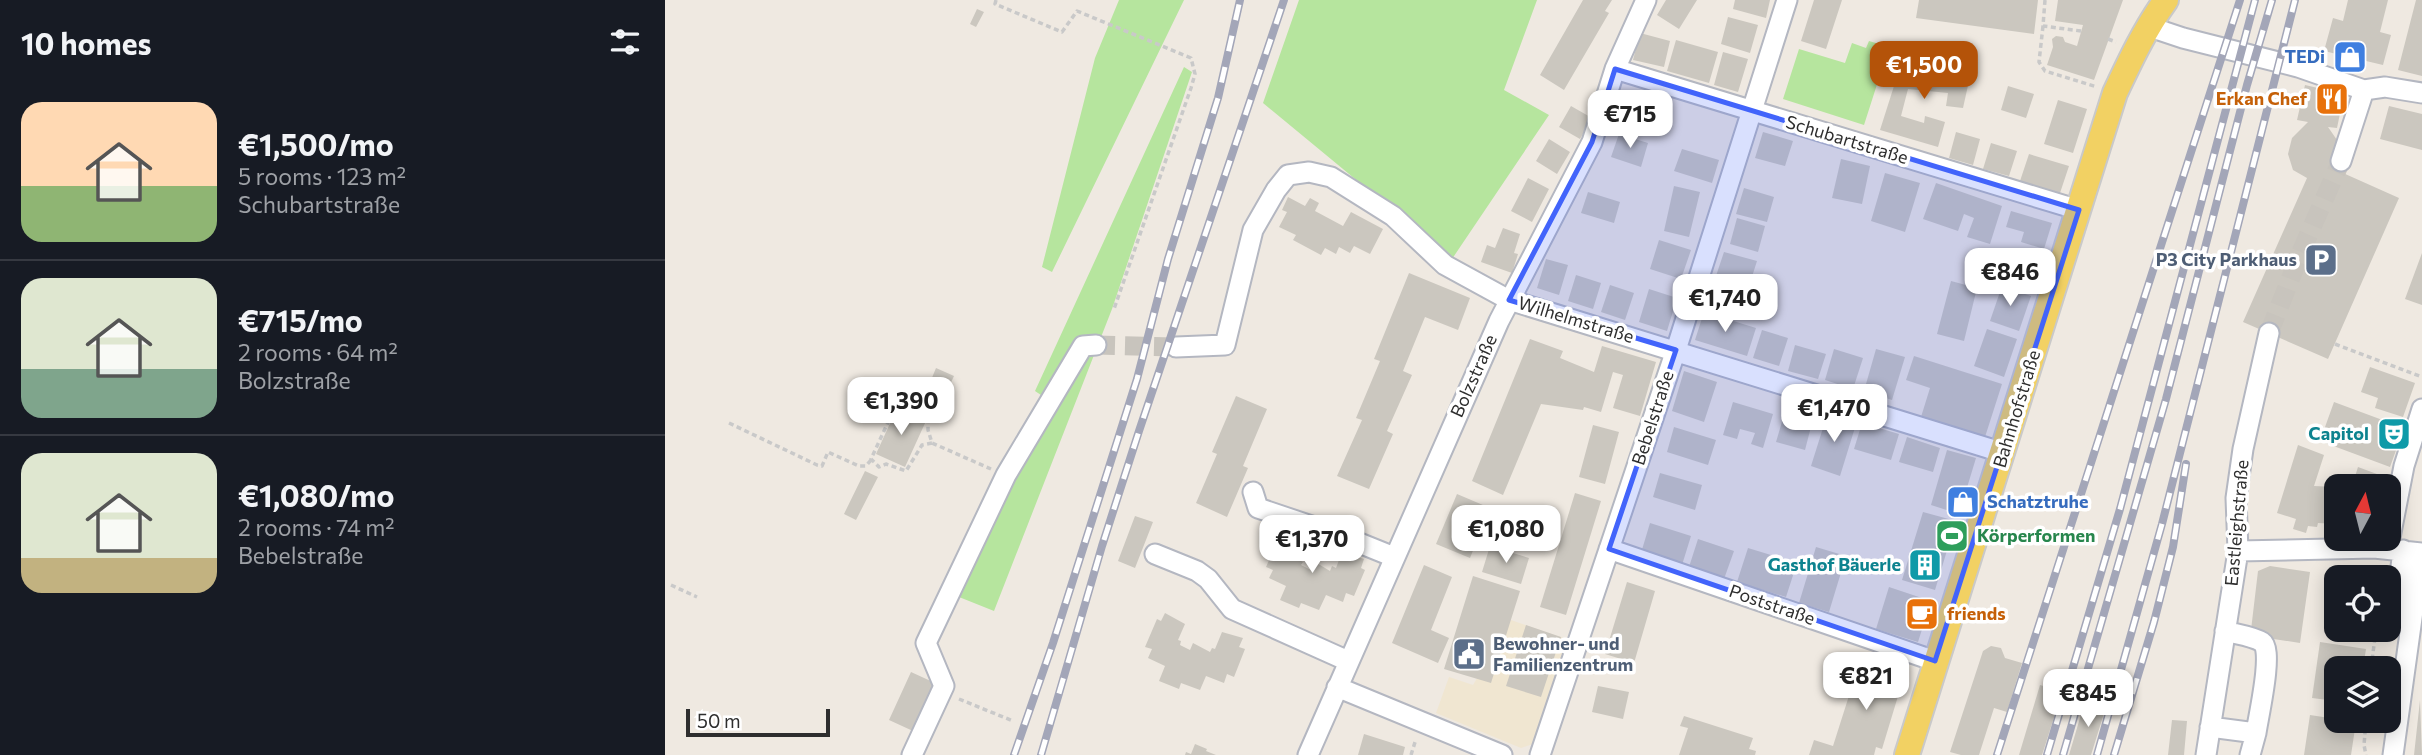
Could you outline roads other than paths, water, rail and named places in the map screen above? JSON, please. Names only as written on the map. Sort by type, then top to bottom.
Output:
[{"type":"main road","name":"Bahnhofstraße","points":[[2147,26],[2150,0]]},
{"type":"main road","name":"Bahnhofstraße","points":[[1907,755],[2115,93],[2147,26],[2166,0]]},
{"type":"street","name":"Bolzstraße","points":[[1308,755],[1509,300],[1592,142],[1615,69],[1646,0]]},
{"type":"street","name":"Bebelstraße","points":[[1540,755],[1676,350],[1787,0]]},
{"type":"street","points":[[2147,26],[2183,38],[2298,67],[2364,90],[2385,87],[2422,93]]},
{"type":"street","name":"Schubartstraße","points":[[1615,69],[2080,210]]},
{"type":"street","points":[[2341,161],[2364,90]]},
{"type":"street","name":"Wilhelmstraße","points":[[1176,347],[1225,345],[1253,230],[1288,175],[1309,172],[1331,177],[1393,216],[1445,265],[1509,300],[2004,453]]},
{"type":"street","name":"Eastleighstraße","points":[[2206,755],[2238,551],[2236,498],[2243,449],[2269,333]]},
{"type":"street","points":[[912,755],[944,686],[926,643],[1006,475],[1083,346],[1096,345]]},
{"type":"street","points":[[2393,755],[2409,551],[2404,466],[2422,410]]},
{"type":"street","points":[[1253,492],[1258,508],[1394,557]]},
{"type":"street","name":"Poststraße","points":[[1609,549],[1935,661]]},
{"type":"street","points":[[2238,551],[2409,551]]},
{"type":"street","points":[[2401,577],[2409,551]]},
{"type":"street","points":[[1155,554],[1197,571],[1208,579],[1232,609],[1348,661]]},
{"type":"street","points":[[2225,631],[2262,642],[2266,648],[2265,679],[2251,755]]},
{"type":"street","points":[[1337,687],[1501,755]]},
{"type":"street","points":[[2210,727],[2256,733]]},
{"type":"tunnel","points":[[2269,333],[2341,161]]},
{"type":"tunnel","points":[[1096,345],[1176,347]]},
{"type":"railway","points":[[1014,755],[1053,643],[1137,379],[1168,259],[1218,98],[1240,0]]},
{"type":"railway","points":[[1041,755],[1102,546],[1139,431],[1284,0]]},
{"type":"railway","points":[[1997,755],[2240,0]]},
{"type":"railway","points":[[2047,755],[2120,509],[2255,0]]},
{"type":"railway","points":[[2063,755],[2166,399],[2247,85],[2272,0]]},
{"type":"railway","points":[[2097,755],[2162,524],[2295,0]]},
{"type":"railway","points":[[2114,755],[2154,622],[2173,547],[2186,464]]},
{"type":"place","name":"TEDi","points":[[2350,57]]},
{"type":"place","name":"Erkan Chef","points":[[2332,99]]},
{"type":"place","name":"P3 City Parkhaus","points":[[2321,260]]},
{"type":"place","name":"Capitol","points":[[2394,434]]},
{"type":"place","name":"Schatztruhe","points":[[1963,502]]},
{"type":"place","name":"Körperformen","points":[[1952,536]]},
{"type":"place","name":"Gasthof Bäuerle","points":[[1925,565]]},
{"type":"place","name":"friends","points":[[1922,614]]},
{"type":"place","name":"Bewohner- und Familienzentrum","points":[[1469,654]]}]
